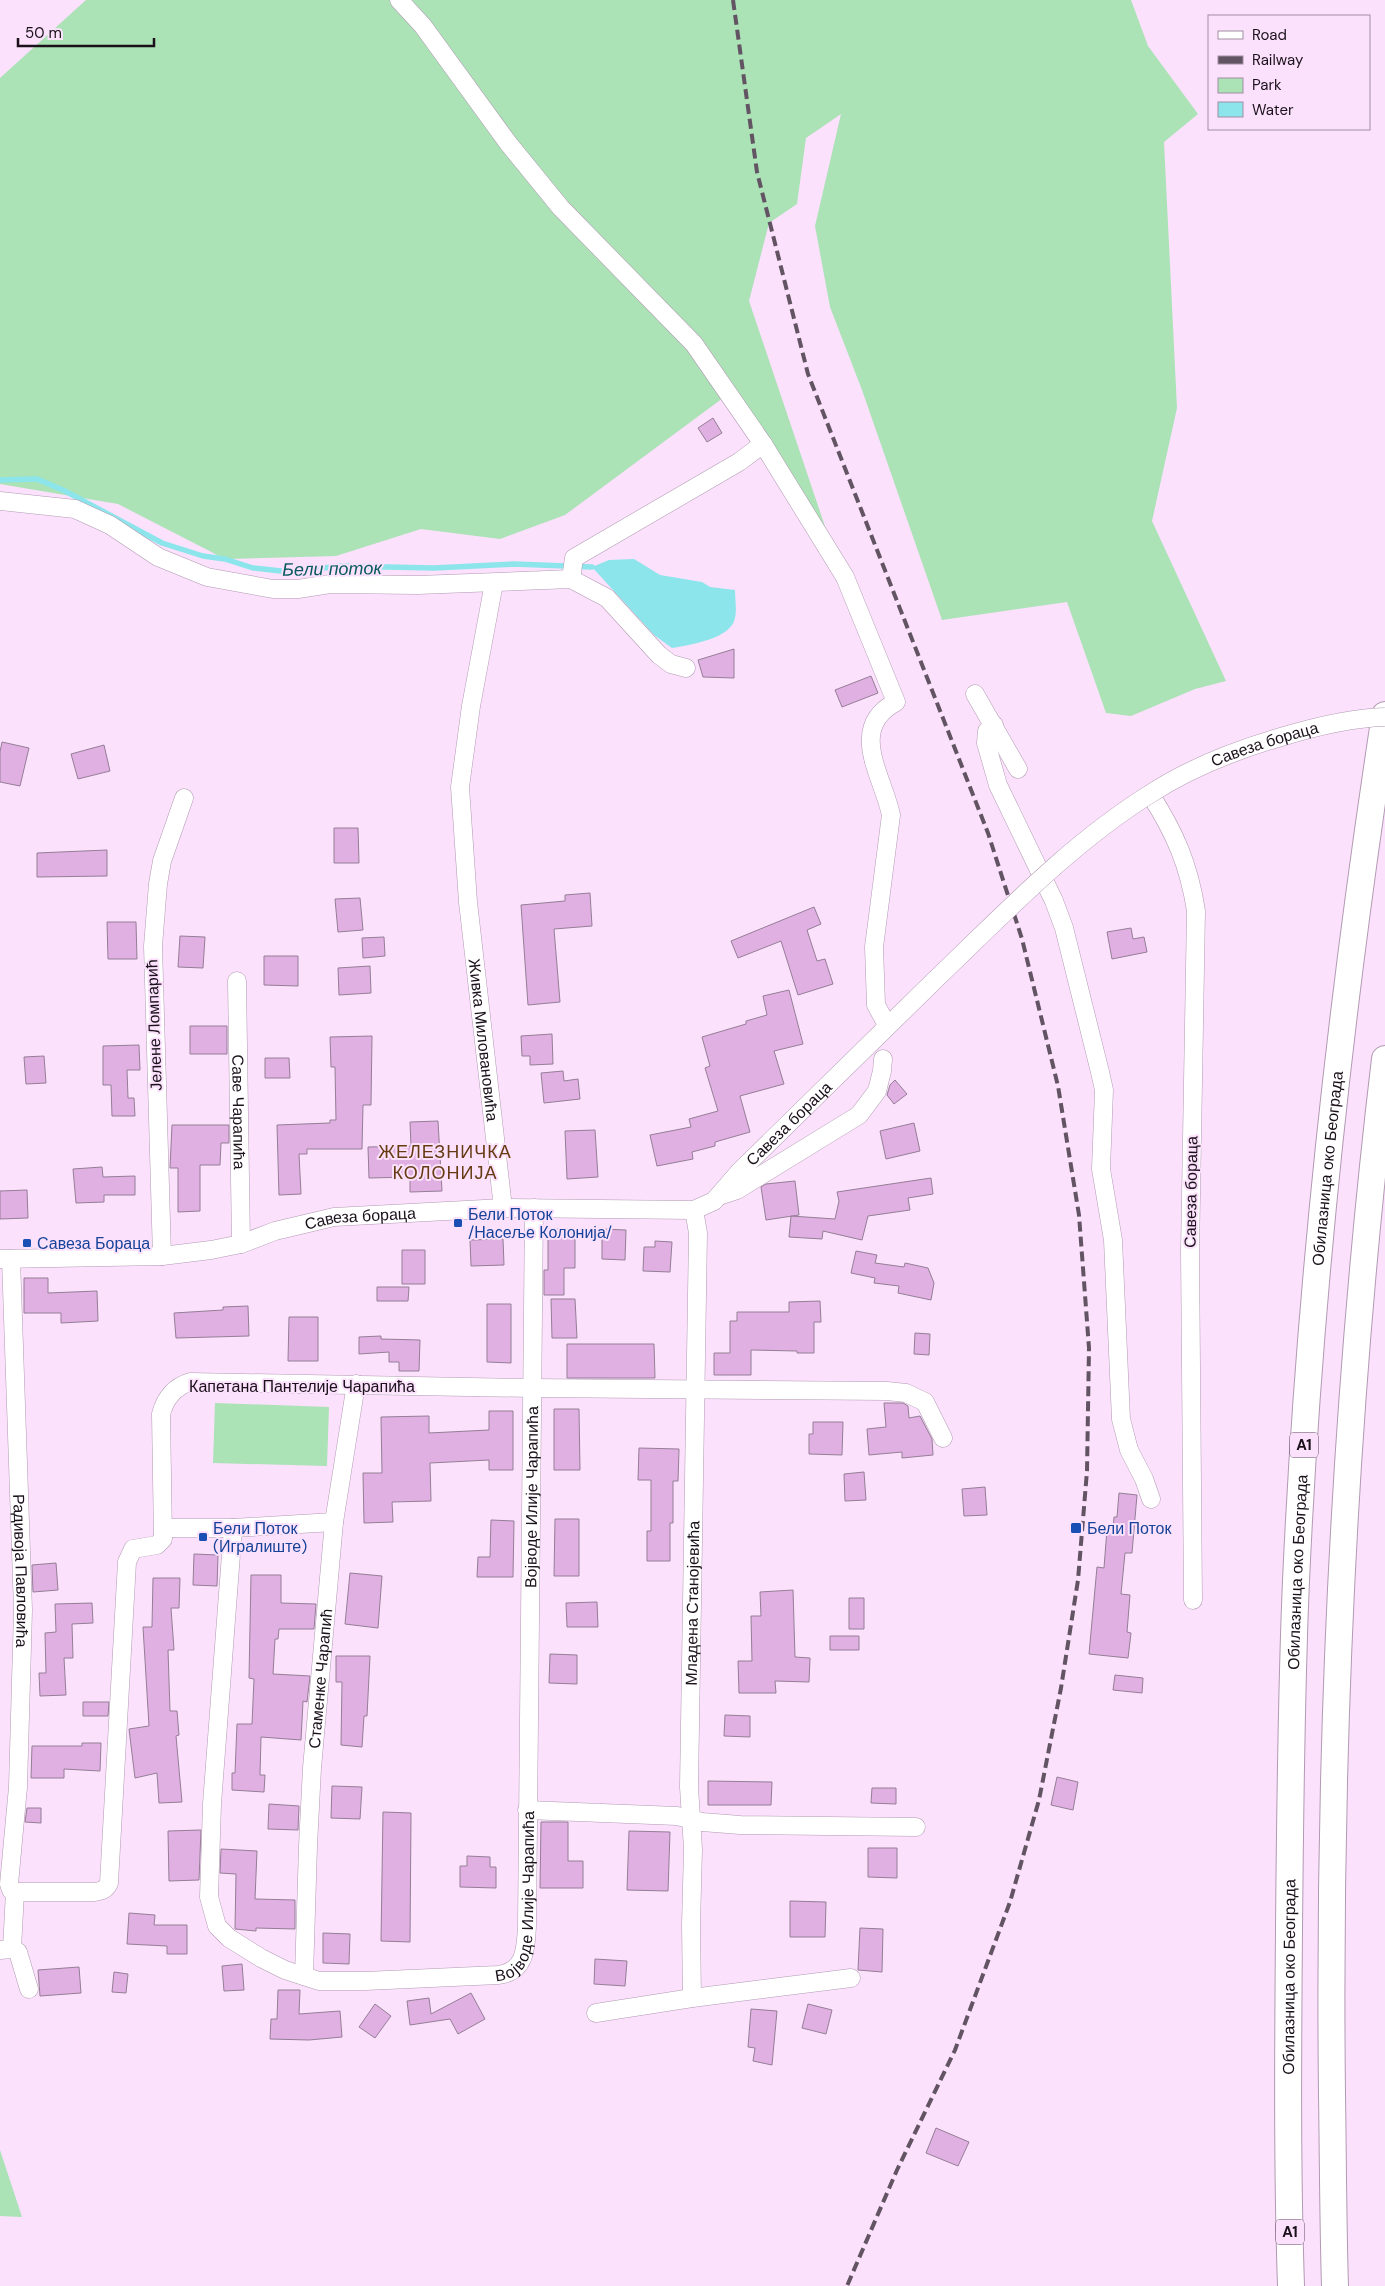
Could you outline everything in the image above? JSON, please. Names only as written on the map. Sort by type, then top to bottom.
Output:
[{"type":"highway","name":"Обилазница око Београда","points":[[1291,2286],[1288,2089],[1290,1825],[1298,1541],[1313,1316],[1333,1100],[1355,922],[1385,716]]},
{"type":"highway","points":[[1335,2286],[1331,1944],[1337,1683],[1354,1370],[1385,1059]]},
{"type":"street","points":[[399,0],[423,26],[508,143],[561,208],[694,344],[763,444],[845,576],[896,702],[880,712],[872,725],[871,734],[874,762],[887,794],[890,815],[874,947],[876,1005],[888,1025]]},
{"type":"street","points":[[0,501],[75,509],[92,515],[158,557],[207,577],[226,582],[272,589],[298,589],[330,584],[418,585],[494,583],[572,570],[739,462],[763,444]]},
{"type":"street","points":[[572,570],[607,598],[659,655],[671,664],[686,668]]},
{"type":"street","name":"Живка Миловановића","points":[[494,583],[471,706],[460,787],[468,902],[503,1208]]},
{"type":"street","points":[[975,694],[994,724],[1018,769]]},
{"type":"street","name":"Савеза бораца","points":[[6,1259],[162,1256],[211,1250],[241,1244],[275,1231],[334,1217],[503,1208],[694,1210],[708,1205],[888,1025],[1070,852],[1100,828],[1150,794],[1186,773],[1264,742],[1330,724],[1385,716]]},
{"type":"street","points":[[994,724],[987,731],[986,743],[998,785],[1054,901],[1064,928],[1104,1090],[1101,1169],[1113,1240],[1120,1419],[1129,1450],[1151,1499]]},
{"type":"street","name":"Савеза бораца","points":[[1150,794],[1185,858],[1196,912],[1190,1252],[1193,1600]]},
{"type":"street","name":"Јелене Ломпарић","points":[[162,1256],[152,946],[162,860],[184,798]]},
{"type":"street","name":"Саве Чарапића","points":[[237,981],[241,1244]]},
{"type":"street","name":"Савеза бораца","points":[[719,1196],[737,1190],[859,1114],[877,1091],[883,1059]]},
{"type":"street","name":"Војводе Илије Чарапића","points":[[233,1528],[214,1775],[209,1897],[217,1926],[229,1938],[284,1970],[332,1982],[507,1974],[518,1967],[524,1954],[527,1925],[534,1208]]},
{"type":"street","name":"Младена Станојевића","points":[[692,1998],[691,1925],[694,1849],[689,1787],[698,1233],[694,1210]]},
{"type":"street","name":"Радивоја Павловића","points":[[6,1259],[23,1610],[18,1787],[6,1949]]},
{"type":"street","name":"Капетана Пантелије Чарапића","points":[[164,1528],[161,1414],[166,1400],[177,1388],[190,1382],[696,1389]]},
{"type":"street","name":"Стаменке Чарапић","points":[[304,1976],[312,1768],[334,1522],[356,1384]]},
{"type":"street","points":[[696,1389],[906,1393],[925,1402],[943,1438]]},
{"type":"street","points":[[12,1888],[94,1892],[107,1888],[109,1883],[130,1551],[157,1545],[162,1539],[164,1528],[233,1528],[334,1522]]},
{"type":"street","points":[[527,1810],[677,1816],[702,1822],[740,1825],[916,1827]]},
{"type":"street","points":[[6,1949],[18,1952],[29,1989]]},
{"type":"street","points":[[596,2013],[692,1998],[851,1978]]},
{"type":"green space","points":[[86,0],[1131,0],[1148,46],[1198,114],[1164,142],[1177,408],[1152,521],[1226,681],[1195,689],[1131,716],[1106,713],[1067,602],[942,620],[862,390],[830,307],[815,226],[841,114],[806,138],[797,204],[769,223],[749,301],[837,562],[727,395],[565,515],[500,539],[421,529],[336,556],[225,559],[118,504],[0,484],[0,78]]},
{"type":"green space","points":[[215,1403],[329,1407],[327,1466],[213,1463]]},
{"type":"green space","points":[[0,2150],[22,2217],[0,2216]]},
{"type":"water","points":[[634,559],[660,575],[702,582],[710,587],[735,590],[736,615],[732,625],[718,636],[708,640],[672,648],[654,635],[592,567],[609,560]]},
{"type":"building","points":[[713,418],[722,433],[707,442],[698,428]]},
{"type":"building","points":[[734,649],[734,678],[703,677],[698,660]]},
{"type":"building","points":[[871,676],[878,693],[842,707],[835,690]]},
{"type":"building","points":[[2,742],[29,748],[20,786],[0,782]]},
{"type":"building","points":[[104,745],[110,771],[78,779],[71,754]]},
{"type":"building","points":[[334,828],[358,828],[359,863],[334,863]]},
{"type":"building","points":[[107,850],[107,876],[37,877],[37,853]]},
{"type":"building","points":[[590,893],[592,926],[554,929],[560,1002],[528,1005],[521,905],[565,901],[565,895]]},
{"type":"building","points":[[360,898],[363,930],[338,932],[335,899]]},
{"type":"building","points":[[814,907],[821,924],[807,930],[817,961],[825,959],[833,984],[798,995],[781,941],[738,958],[731,941]]},
{"type":"building","points":[[107,922],[136,922],[137,959],[108,959]]},
{"type":"building","points":[[1131,928],[1133,939],[1144,937],[1147,952],[1112,959],[1107,932]]},
{"type":"building","points":[[180,936],[205,937],[203,968],[178,967]]},
{"type":"building","points":[[384,937],[385,956],[363,958],[362,938]]},
{"type":"building","points":[[264,956],[298,956],[298,986],[264,985]]},
{"type":"building","points":[[370,966],[371,993],[339,995],[338,968]]},
{"type":"building","points":[[789,990],[803,1044],[774,1051],[784,1084],[740,1096],[750,1132],[715,1142],[715,1146],[692,1152],[693,1159],[657,1166],[650,1135],[691,1127],[689,1119],[718,1111],[705,1068],[710,1066],[702,1037],[746,1024],[746,1021],[767,1015],[763,996]]},
{"type":"building","points":[[190,1026],[227,1026],[227,1054],[190,1054]]},
{"type":"building","points":[[552,1034],[553,1064],[530,1065],[530,1056],[522,1056],[521,1036]]},
{"type":"building","points":[[372,1036],[371,1105],[363,1105],[362,1149],[307,1149],[307,1154],[299,1154],[301,1194],[279,1195],[277,1125],[330,1123],[330,1120],[336,1120],[335,1067],[331,1067],[330,1037]]},
{"type":"building","points":[[139,1045],[140,1070],[127,1070],[128,1098],[134,1098],[135,1116],[112,1116],[111,1085],[103,1085],[103,1046]]},
{"type":"building","points":[[44,1056],[46,1083],[26,1084],[24,1057]]},
{"type":"building","points":[[265,1058],[289,1058],[290,1078],[265,1078]]},
{"type":"building","points":[[563,1071],[564,1081],[578,1079],[580,1099],[544,1103],[541,1073]]},
{"type":"building","points":[[895,1080],[907,1094],[894,1104],[887,1095],[890,1085]]},
{"type":"building","points":[[438,1121],[442,1191],[410,1192],[410,1177],[369,1178],[368,1147],[411,1146],[410,1122]]},
{"type":"building","points":[[914,1123],[920,1151],[886,1159],[880,1131]]},
{"type":"building","points":[[172,1125],[229,1125],[229,1143],[221,1143],[220,1165],[200,1165],[200,1211],[178,1212],[178,1168],[170,1168]]},
{"type":"building","points":[[595,1130],[598,1177],[567,1179],[565,1131]]},
{"type":"building","points":[[102,1167],[103,1177],[135,1176],[135,1195],[104,1195],[104,1202],[76,1203],[73,1169]]},
{"type":"building","points":[[931,1178],[933,1194],[908,1198],[910,1210],[868,1216],[862,1240],[823,1231],[822,1239],[789,1237],[791,1216],[835,1219],[839,1201],[837,1192]]},
{"type":"building","points":[[795,1181],[799,1215],[766,1220],[761,1187],[766,1184]]},
{"type":"building","points":[[27,1190],[28,1218],[0,1219],[0,1191]]},
{"type":"building","points":[[548,1229],[575,1229],[575,1268],[564,1268],[564,1295],[544,1295],[544,1270],[548,1270]]},
{"type":"building","points":[[602,1229],[626,1230],[625,1260],[602,1259]]},
{"type":"building","points":[[503,1239],[504,1265],[471,1266],[470,1240]]},
{"type":"building","points":[[655,1241],[672,1242],[670,1272],[643,1271],[644,1247],[655,1247]]},
{"type":"building","points":[[402,1250],[425,1250],[425,1284],[402,1284]]},
{"type":"building","points":[[856,1251],[877,1255],[875,1263],[904,1267],[905,1263],[928,1268],[934,1283],[931,1300],[898,1293],[899,1286],[874,1283],[875,1278],[851,1273]]},
{"type":"building","points":[[24,1278],[48,1278],[48,1293],[97,1291],[98,1321],[61,1323],[61,1313],[24,1313]]},
{"type":"building","points":[[377,1287],[409,1287],[408,1301],[377,1301]]},
{"type":"building","points":[[551,1299],[575,1299],[577,1338],[552,1338]]},
{"type":"building","points":[[820,1301],[821,1322],[814,1322],[814,1353],[751,1350],[751,1375],[714,1375],[714,1353],[730,1353],[730,1321],[737,1321],[737,1312],[789,1312],[789,1302]]},
{"type":"building","points":[[487,1304],[511,1304],[511,1363],[487,1362]]},
{"type":"building","points":[[248,1306],[249,1336],[176,1338],[174,1313],[223,1310],[223,1307]]},
{"type":"building","points":[[289,1317],[318,1317],[318,1361],[288,1361]]},
{"type":"building","points":[[915,1333],[930,1334],[929,1355],[914,1354]]},
{"type":"building","points":[[381,1336],[381,1339],[420,1340],[419,1371],[399,1371],[399,1362],[389,1362],[389,1352],[359,1354],[359,1337]]},
{"type":"building","points":[[567,1344],[654,1344],[655,1378],[567,1378]]},
{"type":"building","points":[[884,1403],[903,1403],[908,1406],[909,1418],[920,1416],[932,1439],[933,1455],[902,1458],[902,1452],[869,1455],[867,1429],[886,1427]]},
{"type":"building","points":[[554,1409],[579,1409],[580,1470],[554,1470]]},
{"type":"building","points":[[489,1411],[513,1411],[513,1470],[489,1470],[489,1460],[430,1463],[431,1501],[392,1502],[393,1522],[364,1523],[363,1473],[382,1473],[381,1417],[429,1416],[429,1433],[489,1430]]},
{"type":"building","points":[[813,1422],[843,1422],[842,1455],[809,1454],[809,1434],[813,1434]]},
{"type":"building","points":[[639,1448],[679,1449],[678,1481],[673,1481],[673,1523],[670,1523],[670,1561],[647,1561],[647,1531],[651,1531],[651,1480],[638,1480]]},
{"type":"building","points":[[864,1472],[866,1500],[845,1501],[844,1474]]},
{"type":"building","points":[[985,1487],[987,1515],[964,1516],[962,1489]]},
{"type":"building","points":[[1119,1493],[1137,1495],[1132,1553],[1125,1553],[1121,1594],[1130,1595],[1127,1632],[1131,1633],[1128,1658],[1089,1654],[1097,1567],[1104,1568],[1107,1529],[1113,1530],[1114,1517],[1117,1517]]},
{"type":"building","points":[[555,1519],[579,1519],[579,1576],[554,1576]]},
{"type":"building","points":[[491,1520],[514,1521],[513,1577],[477,1577],[478,1557],[490,1557]]},
{"type":"building","points":[[194,1554],[218,1555],[217,1586],[193,1585]]},
{"type":"building","points":[[56,1563],[58,1590],[33,1592],[32,1565]]},
{"type":"building","points":[[350,1573],[382,1576],[378,1628],[345,1624]]},
{"type":"building","points":[[251,1575],[281,1575],[281,1603],[316,1604],[314,1629],[279,1629],[278,1639],[275,1639],[273,1674],[310,1676],[307,1702],[303,1701],[301,1740],[261,1737],[260,1775],[265,1775],[264,1792],[232,1790],[232,1773],[235,1773],[237,1724],[252,1724],[254,1679],[249,1678]]},
{"type":"building","points":[[153,1578],[180,1578],[179,1608],[171,1608],[174,1650],[168,1650],[170,1711],[177,1711],[179,1735],[176,1736],[182,1802],[159,1803],[157,1773],[135,1778],[129,1729],[149,1726],[143,1627],[152,1627]]},
{"type":"building","points":[[793,1590],[795,1657],[810,1658],[809,1682],[775,1681],[776,1693],[739,1693],[738,1661],[752,1661],[751,1616],[761,1616],[760,1592]]},
{"type":"building","points":[[849,1598],[864,1598],[864,1629],[849,1629]]},
{"type":"building","points":[[597,1602],[598,1627],[567,1627],[566,1603]]},
{"type":"building","points":[[92,1603],[93,1623],[72,1624],[73,1658],[64,1658],[66,1695],[40,1696],[39,1673],[46,1673],[45,1633],[56,1632],[55,1604]]},
{"type":"building","points":[[830,1636],[859,1636],[859,1650],[830,1650]]},
{"type":"building","points":[[550,1654],[577,1655],[577,1684],[549,1683]]},
{"type":"building","points":[[336,1656],[370,1656],[367,1716],[364,1716],[362,1747],[341,1745],[342,1682],[336,1682]]},
{"type":"building","points":[[1115,1675],[1143,1678],[1142,1693],[1113,1690]]},
{"type":"building","points":[[83,1702],[109,1702],[108,1716],[83,1716]]},
{"type":"building","points":[[725,1715],[750,1716],[750,1737],[724,1736]]},
{"type":"building","points":[[82,1743],[101,1743],[100,1771],[64,1769],[64,1778],[31,1778],[32,1746],[82,1746]]},
{"type":"building","points":[[1057,1777],[1078,1782],[1073,1810],[1051,1805]]},
{"type":"building","points":[[708,1781],[772,1782],[771,1805],[708,1805]]},
{"type":"building","points":[[332,1786],[362,1787],[360,1819],[331,1818]]},
{"type":"building","points":[[872,1788],[896,1788],[896,1804],[871,1803]]},
{"type":"building","points":[[269,1804],[299,1806],[298,1830],[268,1829]]},
{"type":"building","points":[[27,1808],[41,1808],[41,1823],[25,1822]]},
{"type":"building","points":[[383,1812],[411,1813],[410,1942],[381,1941]]},
{"type":"building","points":[[541,1822],[568,1822],[568,1861],[583,1861],[583,1888],[540,1888]]},
{"type":"building","points":[[201,1830],[199,1880],[169,1881],[168,1831]]},
{"type":"building","points":[[629,1831],[670,1832],[668,1891],[627,1890]]},
{"type":"building","points":[[868,1848],[897,1848],[897,1878],[868,1877]]},
{"type":"building","points":[[221,1849],[257,1851],[255,1899],[295,1900],[295,1929],[256,1928],[256,1931],[235,1929],[236,1874],[220,1873]]},
{"type":"building","points":[[467,1856],[490,1857],[490,1867],[496,1867],[496,1888],[460,1887],[460,1866],[467,1866]]},
{"type":"building","points":[[790,1901],[826,1902],[825,1937],[790,1937]]},
{"type":"building","points":[[129,1913],[155,1915],[154,1925],[187,1925],[187,1954],[167,1954],[167,1946],[127,1944]]},
{"type":"building","points":[[860,1928],[883,1929],[882,1972],[858,1970]]},
{"type":"building","points":[[323,1933],[350,1934],[349,1964],[323,1963]]},
{"type":"building","points":[[595,1959],[627,1961],[625,1986],[594,1984]]},
{"type":"building","points":[[242,1964],[244,1990],[224,1991],[222,1966]]},
{"type":"building","points":[[79,1967],[81,1993],[40,1996],[38,1970]]},
{"type":"building","points":[[114,1972],[128,1974],[126,1993],[112,1992]]},
{"type":"building","points":[[278,1990],[300,1990],[299,2014],[340,2011],[342,2037],[309,2040],[270,2039],[271,2019],[277,2019]]},
{"type":"building","points":[[471,1993],[485,2019],[458,2034],[450,2019],[410,2025],[407,2001],[429,1998],[431,2014]]},
{"type":"building","points":[[375,2004],[391,2016],[375,2038],[359,2027]]},
{"type":"building","points":[[808,2004],[832,2010],[826,2034],[802,2028]]},
{"type":"building","points":[[751,2009],[777,2011],[772,2065],[753,2061],[755,2048],[748,2047]]},
{"type":"building","points":[[936,2128],[969,2142],[958,2166],[926,2153]]},
{"type":"waterway","name":"Бели поток","points":[[0,480],[37,479],[65,491],[162,543],[203,556],[225,559],[253,568],[290,572],[341,566],[434,568],[514,564],[592,567]]},
{"type":"railway","points":[[733,0],[757,172],[808,374],[988,833],[1022,939],[1058,1086],[1079,1215],[1089,1348],[1087,1471],[1078,1580],[1061,1688],[1039,1800],[1010,1902],[955,2050],[897,2170],[847,2286]]},
{"type":"place","name":"Бели Поток /Насеље Колонија/","points":[[458,1223]]},
{"type":"place","name":"Савеза Бораца","points":[[27,1243]]},
{"type":"place","name":"Бели Поток","points":[[1076,1528]]},
{"type":"place","name":"Бели Поток (Игралиште)","points":[[203,1537]]},
{"type":"district","name":"ЖЕЛЕЗНИЧКА КОЛОНИЈА","points":[[445,1162]]}]
